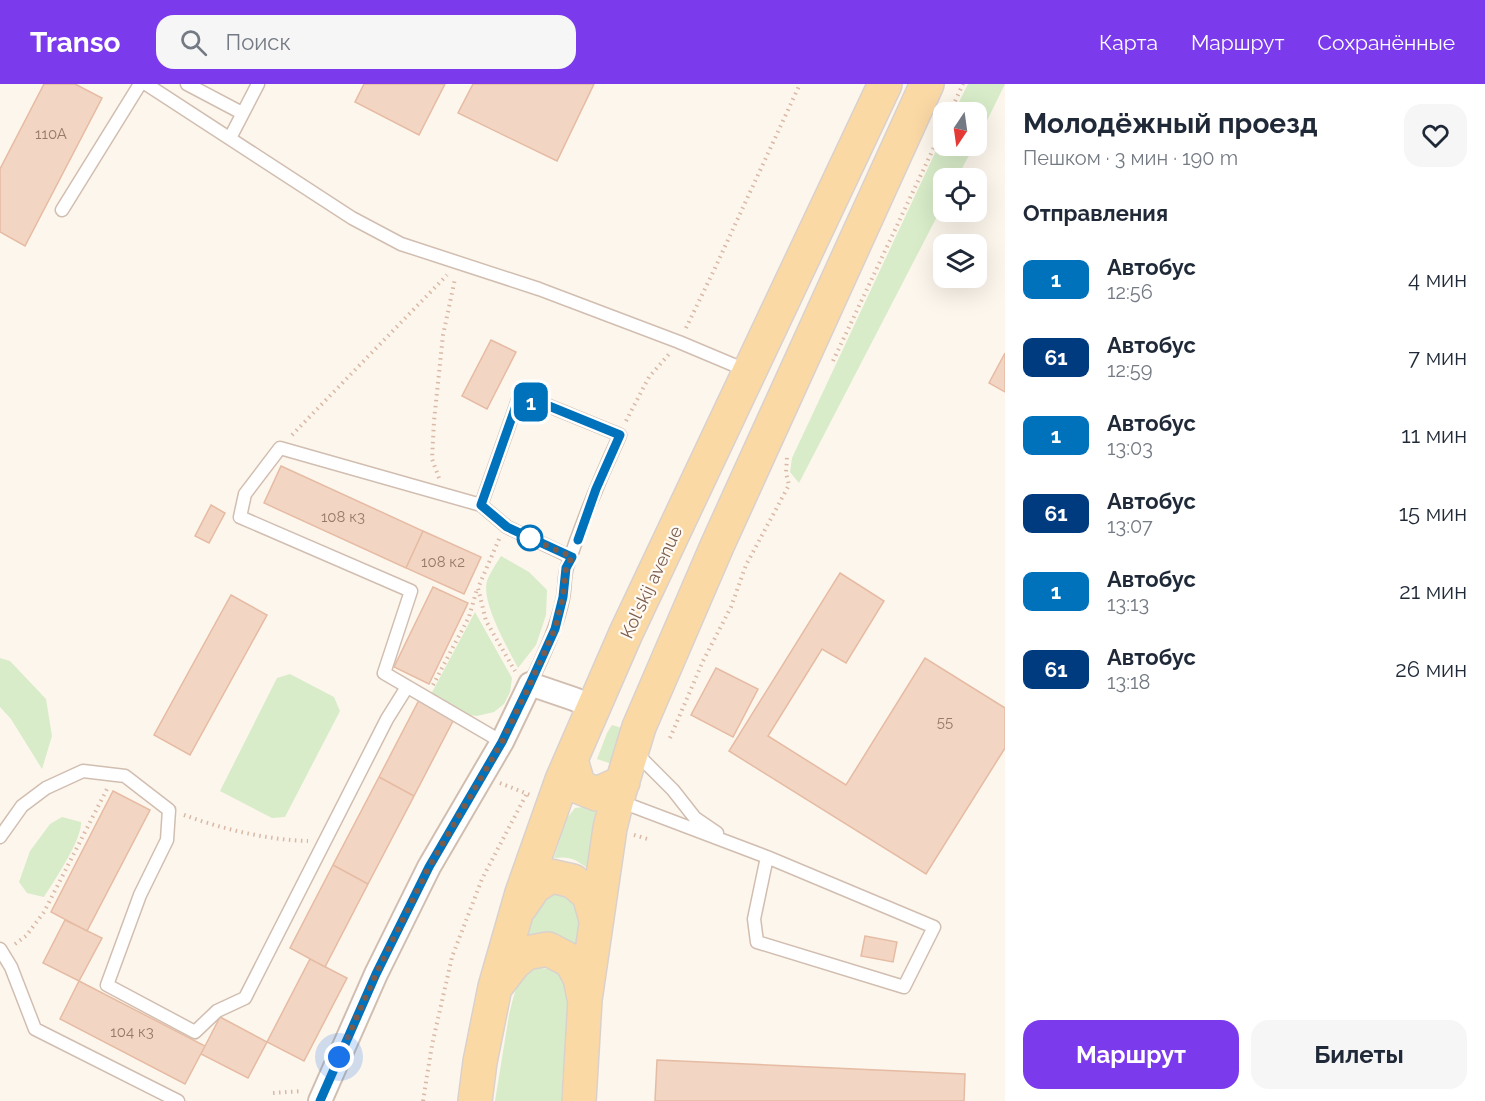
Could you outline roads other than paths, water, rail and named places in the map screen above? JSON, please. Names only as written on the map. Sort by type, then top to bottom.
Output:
[{"type":"main road","name":"Kol'skij avenue","points":[[579,1101],[585,1000],[610,828],[591,784],[593,707],[885,84]]},
{"type":"main road","name":"Kol'skij avenue","points":[[475,1101],[480,1062],[495,987],[516,912],[591,784],[636,738],[717,546],[927,84]]},
{"type":"main road","points":[[593,707],[636,738]]},
{"type":"main road","points":[[516,912],[534,887],[551,876],[573,881],[589,895],[596,920]]},
{"type":"main road","points":[[495,987],[514,963],[526,953],[548,949],[571,961],[580,978],[585,1000]]},
{"type":"street","points":[[320,1101],[376,974],[429,867],[502,742],[525,682],[593,707]]},
{"type":"lane","points":[[62,210],[140,84]]},
{"type":"lane","points":[[146,84],[352,218],[401,244],[539,289],[749,371]]},
{"type":"lane","points":[[187,84],[242,113]]},
{"type":"lane","points":[[230,138],[258,84]]},
{"type":"lane","points":[[481,505],[518,400],[544,404],[620,435],[596,489],[566,568],[563,597],[555,629],[525,682]]},
{"type":"lane","points":[[502,742],[384,673],[411,591],[240,517],[245,494],[280,448],[481,505],[507,527],[572,557]]},
{"type":"lane","points":[[0,837],[22,806],[46,788],[83,771],[125,776],[169,810],[167,840],[140,895],[107,985],[195,1032],[217,1011],[245,998],[387,719],[406,687]]},
{"type":"lane","points":[[636,738],[695,818],[733,844]]},
{"type":"lane","points":[[591,784],[767,856],[934,927],[904,987],[757,942],[754,919],[767,856]]},
{"type":"lane","points":[[1,951],[11,967],[35,1029],[178,1101]]}]
